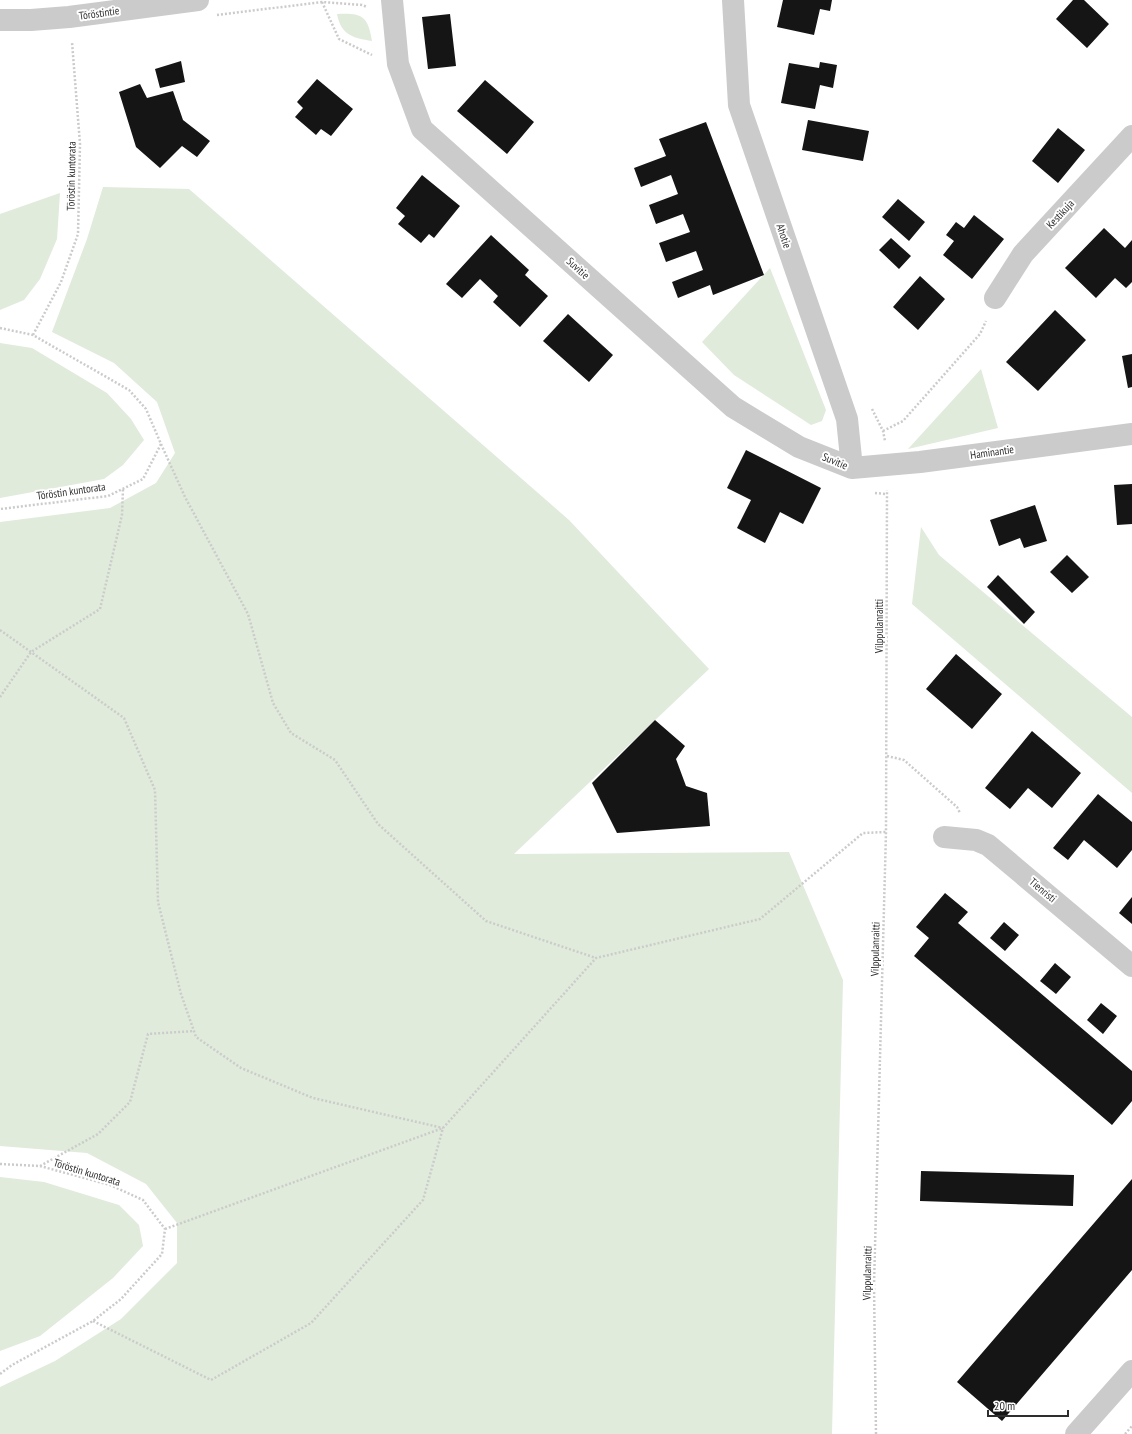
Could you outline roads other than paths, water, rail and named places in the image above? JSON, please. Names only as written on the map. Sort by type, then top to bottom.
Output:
[{"type":"street","name":"Suvitie","points":[[392,0],[398,64],[422,129],[733,407],[799,447],[852,468]]},
{"type":"street","name":"Ahotie","points":[[733,0],[739,105],[847,419],[852,468]]},
{"type":"street","name":"Töröstintie","points":[[0,20],[32,20],[204,8]]},
{"type":"street","name":"Kestikuja","points":[[995,298],[1023,254],[1132,136]]},
{"type":"street","name":"Haminantie","points":[[852,468],[888,465],[1132,434]]},
{"type":"street","name":"Tienristi","points":[[944,837],[976,840],[988,845],[1132,966]]},
{"type":"street","points":[[1076,1434],[1132,1371]]}]
